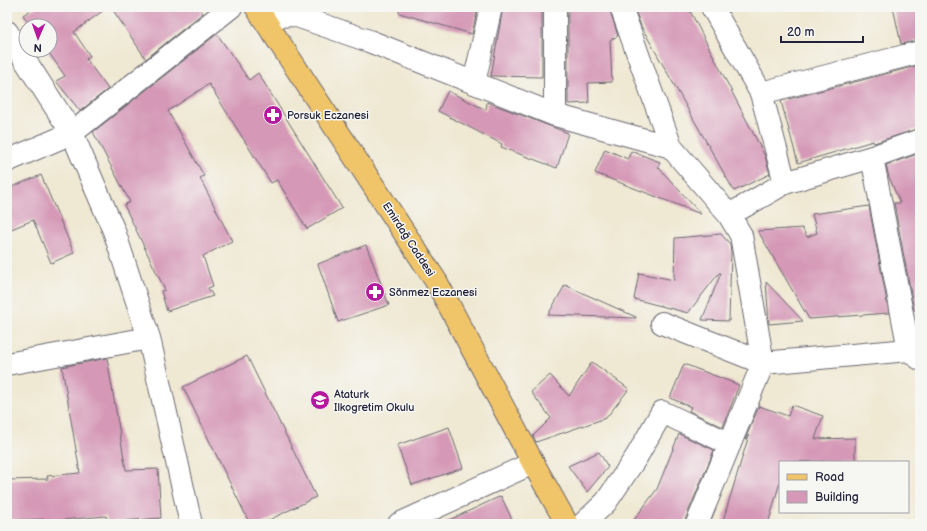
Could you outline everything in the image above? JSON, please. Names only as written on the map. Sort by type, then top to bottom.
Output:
[{"type":"main road","name":"Emirdağ Caddesi","points":[[260,12],[436,281],[567,524]]},
{"type":"street","points":[[7,161],[72,133],[231,7]]},
{"type":"street","points":[[474,83],[491,7]]},
{"type":"street","points":[[555,7],[555,115]]},
{"type":"street","points":[[621,7],[672,147],[729,215],[741,234],[763,363],[697,524]]},
{"type":"street","points":[[712,7],[761,93],[785,183]]},
{"type":"street","points":[[260,12],[294,16],[369,41],[555,115],[672,147]]},
{"type":"street","points":[[7,32],[72,133],[114,231],[149,338],[191,524]]},
{"type":"street","points":[[761,93],[920,52]]},
{"type":"street","points":[[729,215],[785,183],[872,157],[920,140]]},
{"type":"street","points":[[662,323],[763,363],[914,355],[872,157]]},
{"type":"street","points":[[7,364],[149,338]]},
{"type":"street","points":[[583,524],[606,502],[637,456],[662,412],[730,444]]},
{"type":"street","points":[[398,524],[533,463]]},
{"type":"building","points":[[36,7],[108,7],[74,32],[90,56],[86,59],[108,89],[80,111],[56,81],[65,76],[53,58],[58,58],[58,18],[25,18],[23,15]]},
{"type":"building","points":[[111,7],[198,7],[203,13],[146,59]]},
{"type":"building","points":[[400,7],[478,7],[472,34],[399,13]]},
{"type":"building","points":[[503,7],[542,7],[542,77],[491,76]]},
{"type":"building","points":[[568,7],[609,7],[618,36],[610,40],[612,82],[588,83],[589,103],[568,104]]},
{"type":"building","points":[[634,7],[688,7],[765,156],[770,174],[734,191],[641,26]]},
{"type":"building","points":[[893,7],[920,7],[920,40],[901,44]]},
{"type":"building","points":[[217,34],[249,80],[258,73],[342,208],[307,229],[277,180],[271,183],[209,84],[168,111],[204,176],[200,178],[232,241],[203,256],[213,286],[208,288],[213,296],[167,311],[161,291],[165,290],[124,205],[130,202],[93,132]]},
{"type":"building","points":[[920,65],[920,128],[874,143],[873,141],[798,163],[781,101]]},
{"type":"building","points":[[448,91],[486,110],[487,102],[568,133],[557,168],[501,147],[502,144],[438,111]]},
{"type":"building","points":[[605,149],[628,159],[631,151],[660,162],[658,167],[701,214],[595,173]]},
{"type":"building","points":[[920,153],[920,310],[914,310],[894,203],[900,203],[889,177],[886,165]]},
{"type":"building","points":[[41,175],[74,253],[51,263],[33,220],[7,231],[7,189]]},
{"type":"building","points":[[869,206],[889,313],[809,319],[758,231],[802,228],[807,237],[817,233],[812,214]]},
{"type":"building","points":[[721,234],[730,244],[731,252],[729,321],[702,320],[721,273],[719,273],[688,313],[634,299],[639,273],[674,280],[675,238]]},
{"type":"building","points":[[366,245],[389,305],[338,322],[318,264]]},
{"type":"building","points":[[766,282],[803,321],[769,324]]},
{"type":"building","points":[[565,285],[636,317],[636,318],[548,315]]},
{"type":"building","points":[[247,356],[316,497],[261,524],[250,524],[183,387]]},
{"type":"building","points":[[107,358],[126,470],[158,469],[161,518],[107,522],[106,516],[52,521],[51,519],[7,520],[7,480],[48,479],[47,476],[80,473],[62,367]]},
{"type":"building","points":[[592,362],[629,389],[606,418],[536,442],[533,436],[551,418],[531,392],[550,375],[569,396]]},
{"type":"building","points":[[684,364],[739,385],[723,427],[689,411],[691,407],[670,398]]},
{"type":"building","points":[[792,405],[823,416],[815,439],[855,438],[855,461],[779,461],[779,486],[768,524],[722,524],[749,435],[745,440],[759,406],[788,416]]},
{"type":"building","points":[[449,427],[463,468],[412,485],[397,445]]},
{"type":"building","points":[[679,434],[714,450],[685,520],[682,524],[631,524],[657,489]]},
{"type":"building","points":[[599,452],[608,467],[587,492],[568,466]]},
{"type":"building","points":[[501,496],[514,524],[441,524]]},
{"type":"place","name":"Porsuk Eczanesi","points":[[273,115]]},
{"type":"place","name":"Sönmez Eczanesi","points":[[375,292]]},
{"type":"place","name":"Ataturk Ilkogretim Okulu","points":[[320,400]]}]
